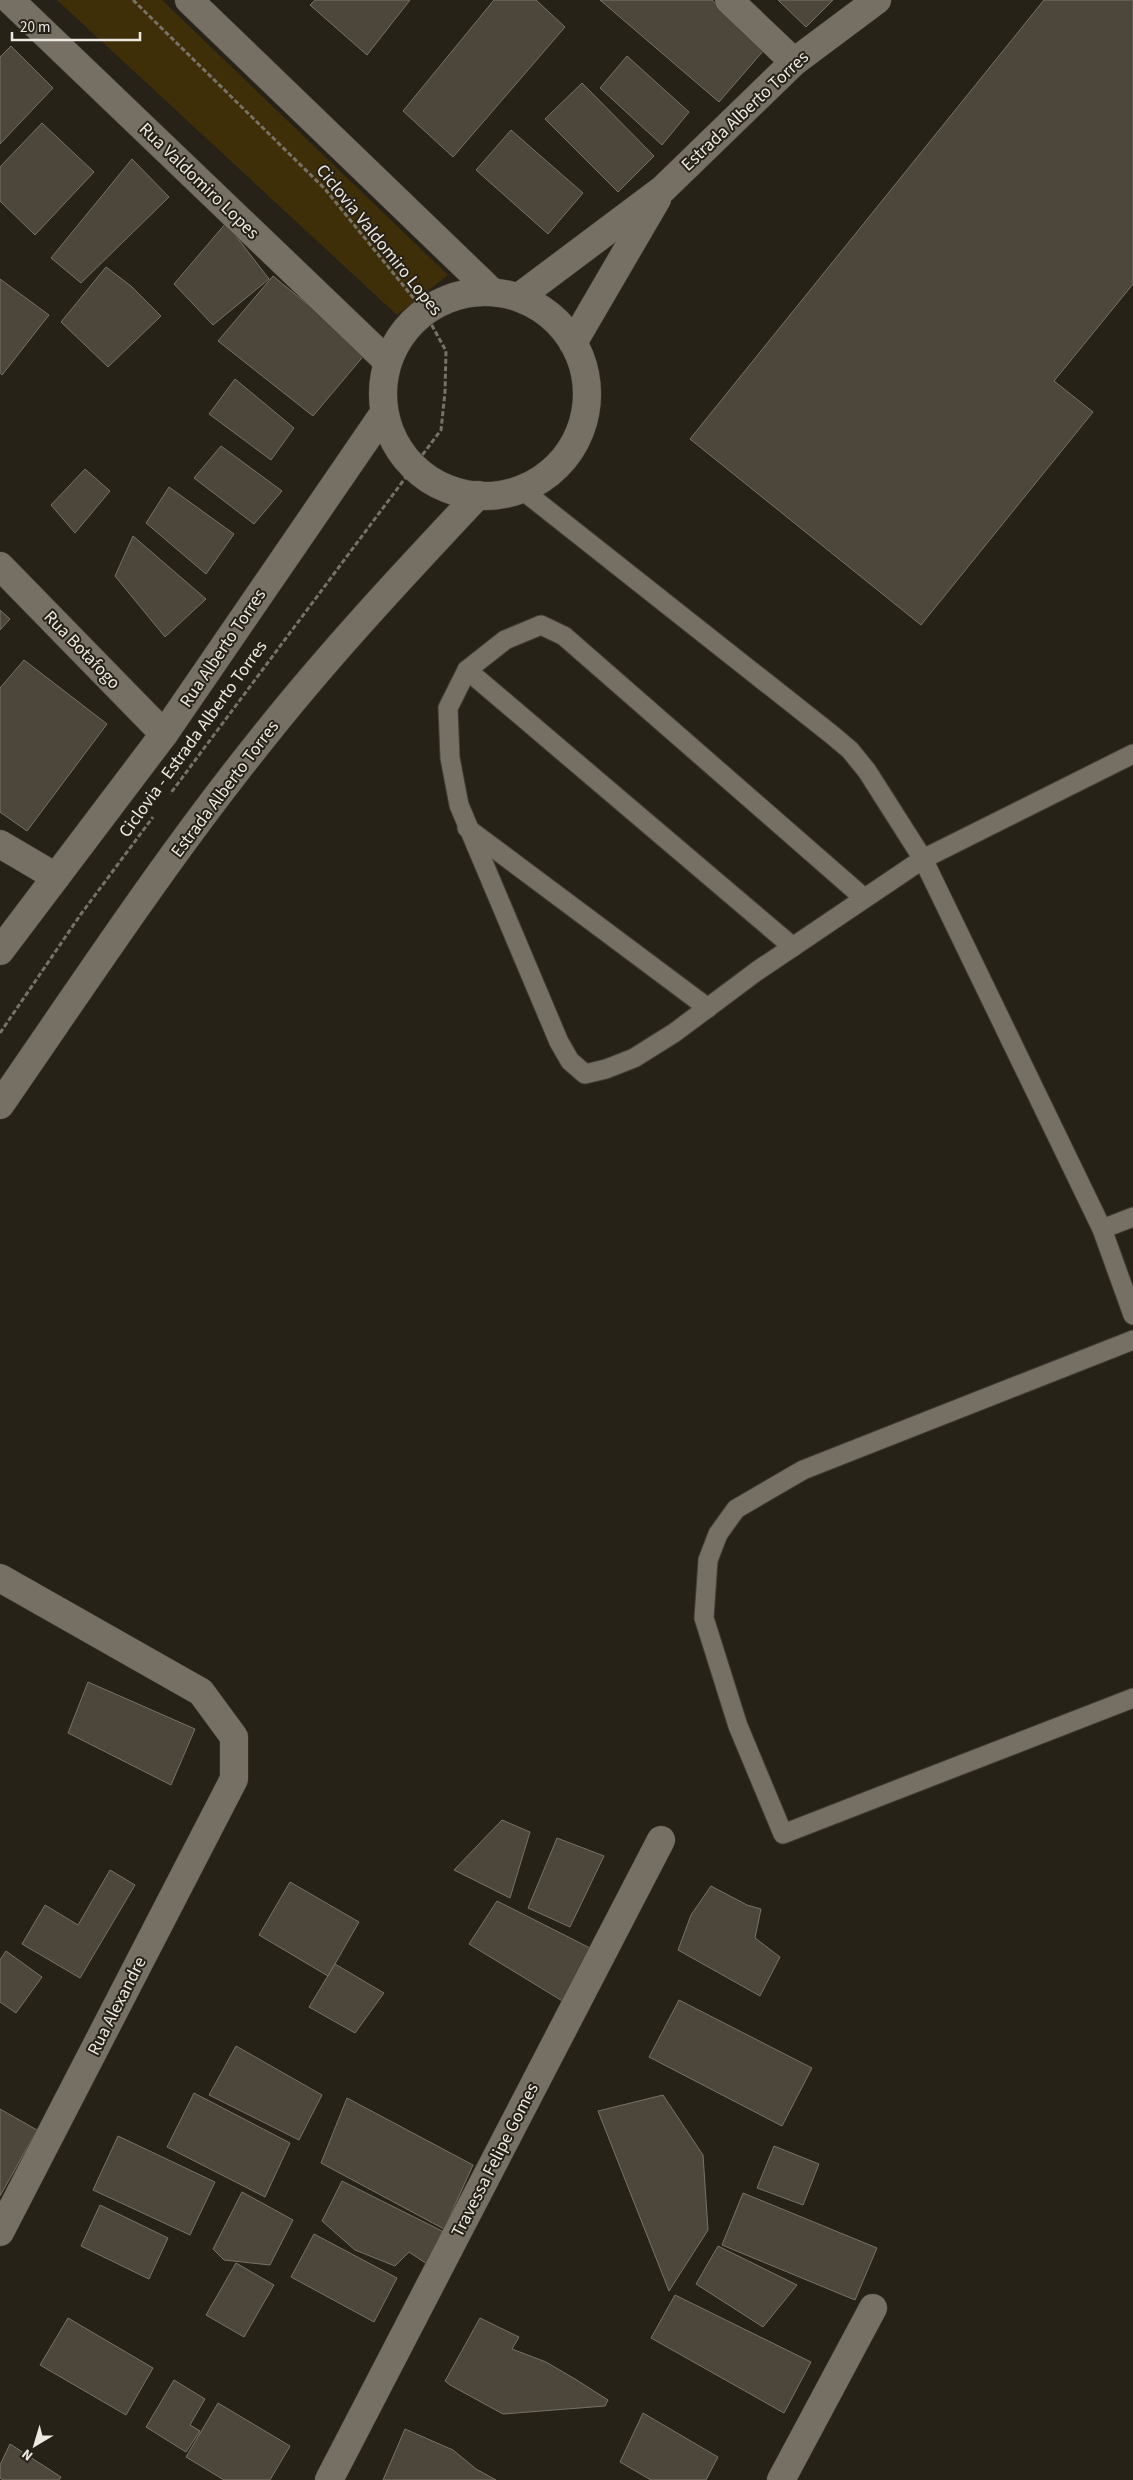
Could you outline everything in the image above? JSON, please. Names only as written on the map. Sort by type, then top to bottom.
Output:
[{"type":"street","name":"Rua Valdomiro Lopes","points":[[10,0],[388,361]]},
{"type":"street","points":[[189,0],[491,291]]},
{"type":"street","points":[[728,0],[794,62]]},
{"type":"street","name":"Estrada Alberto Torres","points":[[519,297],[663,189],[794,62],[877,0]]},
{"type":"street","name":"Estrada Alberto Torres","points":[[573,343],[663,189]]},
{"type":"street","points":[[491,291],[519,297],[550,315],[573,343],[584,370],[587,399],[581,428],[567,454],[547,476],[521,489],[500,494],[478,495],[454,491],[432,481],[413,466],[400,450],[384,413],[382,387],[388,361],[401,333],[424,311],[456,296],[491,291]]},
{"type":"street","name":"Rua Alberto Torres","points":[[0,951],[164,734],[384,413]]},
{"type":"street","name":"Estrada Alberto Torres","points":[[0,1105],[168,863],[260,740],[362,619],[478,495]]},
{"type":"street","name":"Rua Botafogo","points":[[0,566],[164,734]]},
{"type":"street","points":[[0,844],[56,878]]},
{"type":"street","name":"Rua Alexandre","points":[[0,1578],[201,1692],[234,1737],[234,1779],[0,2232]]},
{"type":"street","name":"Travessa Felipe Gomes","points":[[329,2480],[661,1840]]},
{"type":"street","points":[[781,2480],[873,2308]]},
{"type":"lane","points":[[521,489],[850,750],[867,771],[922,858],[1102,1229],[1133,1316]]},
{"type":"lane","points":[[864,898],[564,636],[541,625],[505,640],[467,670],[448,708],[450,758],[459,805],[559,1042],[570,1061],[584,1074],[606,1069],[634,1058],[674,1033],[793,947],[922,858],[1133,754]]},
{"type":"lane","points":[[467,670],[793,947]]},
{"type":"lane","points":[[467,827],[708,1008]]},
{"type":"lane","points":[[1102,1229],[1133,1217]]},
{"type":"lane","points":[[1133,1340],[803,1470],[736,1509],[718,1534],[708,1560],[704,1618],[738,1726],[783,1834],[1133,1698]]},
{"type":"path","name":"Ciclovia Valdomiro Lopes","points":[[133,0],[325,189],[424,311],[446,351],[446,392],[441,430],[413,466]]},
{"type":"path","name":"Ciclovia - Estrada Alberto Torres","points":[[164,802],[413,466]]},
{"type":"path","name":"Ciclovia - Estrada Alberto Torres","points":[[0,1033],[81,914],[158,810]]},
{"type":"shaded area","points":[[57,0],[162,0],[448,275],[397,315]]},
{"type":"building","points":[[315,0],[410,0],[367,55],[310,5]]},
{"type":"building","points":[[494,0],[536,0],[565,27],[453,157],[403,111]]},
{"type":"building","points":[[600,0],[712,0],[764,50],[719,102]]},
{"type":"building","points":[[778,0],[833,0],[806,27]]},
{"type":"building","points":[[1044,0],[1133,0],[1133,284],[1054,381],[1093,412],[921,625],[690,439]]},
{"type":"building","points":[[11,46],[53,88],[0,144],[0,57]]},
{"type":"building","points":[[627,56],[689,112],[662,145],[600,88]]},
{"type":"building","points":[[582,83],[654,156],[618,192],[545,119]]},
{"type":"building","points":[[42,123],[94,172],[35,235],[0,201],[0,167]]},
{"type":"building","points":[[511,130],[583,193],[548,234],[476,170]]},
{"type":"building","points":[[132,159],[169,197],[81,283],[51,258]]},
{"type":"building","points":[[226,223],[269,279],[213,325],[174,284]]},
{"type":"building","points":[[106,267],[131,286],[161,316],[108,367],[61,322]]},
{"type":"building","points":[[273,276],[366,353],[313,416],[218,341]]},
{"type":"building","points":[[0,279],[49,315],[2,375],[0,373]]},
{"type":"building","points":[[235,379],[294,428],[271,460],[209,414]]},
{"type":"building","points":[[221,446],[282,491],[254,524],[194,478]]},
{"type":"building","points":[[85,469],[110,491],[75,533],[51,505]]},
{"type":"building","points":[[169,487],[234,534],[206,574],[146,523]]},
{"type":"building","points":[[133,536],[206,599],[165,637],[115,576]]},
{"type":"building","points":[[0,610],[10,619],[0,630]]},
{"type":"building","points":[[24,660],[107,724],[27,831],[0,812],[0,688]]},
{"type":"building","points":[[88,1682],[195,1729],[171,1785],[68,1733]]},
{"type":"building","points":[[502,1820],[530,1832],[510,1898],[454,1870]]},
{"type":"building","points":[[557,1838],[604,1856],[570,1927],[528,1908]]},
{"type":"building","points":[[110,1870],[135,1885],[80,1978],[22,1944],[45,1905],[78,1925]]},
{"type":"building","points":[[290,1882],[359,1922],[328,1976],[259,1935]]},
{"type":"building","points":[[711,1886],[747,1905],[761,1909],[755,1938],[780,1957],[760,1996],[678,1950],[691,1915]]},
{"type":"building","points":[[497,1901],[592,1949],[564,2002],[469,1944]]},
{"type":"building","points":[[6,1951],[42,1977],[16,2013],[0,2002],[0,1960]]},
{"type":"building","points":[[335,1964],[384,1993],[355,2033],[309,2007]]},
{"type":"building","points":[[679,2000],[812,2068],[782,2126],[649,2057]]},
{"type":"building","points":[[236,2046],[322,2095],[299,2140],[209,2095]]},
{"type":"building","points":[[194,2093],[290,2143],[265,2197],[167,2147]]},
{"type":"building","points":[[663,2095],[703,2155],[708,2230],[669,2291],[598,2111]]},
{"type":"building","points":[[347,2098],[473,2165],[444,2229],[321,2163]]},
{"type":"building","points":[[0,2109],[37,2130],[0,2196]]},
{"type":"building","points":[[118,2136],[215,2182],[190,2235],[93,2190]]},
{"type":"building","points":[[774,2146],[819,2164],[803,2205],[757,2188]]},
{"type":"building","points":[[342,2181],[442,2231],[427,2264],[409,2252],[395,2266],[355,2250],[322,2221]]},
{"type":"building","points":[[242,2192],[293,2220],[270,2265],[224,2260],[213,2249]]},
{"type":"building","points":[[743,2193],[877,2248],[855,2300],[722,2245]]},
{"type":"building","points":[[100,2205],[168,2238],[149,2279],[81,2246]]},
{"type":"building","points":[[314,2234],[397,2278],[374,2322],[291,2277]]},
{"type":"building","points":[[718,2246],[797,2285],[763,2327],[696,2284]]},
{"type":"building","points":[[236,2263],[274,2285],[244,2337],[206,2315]]},
{"type":"building","points":[[675,2295],[811,2362],[784,2413],[651,2338]]},
{"type":"building","points":[[68,2318],[153,2368],[126,2415],[40,2365]]},
{"type":"building","points":[[480,2318],[519,2337],[512,2349],[546,2362],[575,2379],[608,2400],[605,2406],[503,2414],[450,2385],[445,2381]]},
{"type":"building","points":[[174,2380],[205,2399],[190,2425],[200,2431],[186,2452],[146,2427]]},
{"type":"building","points":[[218,2403],[290,2446],[270,2480],[224,2480],[186,2457]]},
{"type":"building","points":[[643,2413],[718,2457],[706,2480],[651,2480],[620,2462]]},
{"type":"building","points":[[405,2429],[453,2450],[476,2469],[496,2480],[383,2480]]},
{"type":"building","points":[[10,2444],[61,2477],[59,2480],[3,2480],[0,2478],[0,2465]]}]
